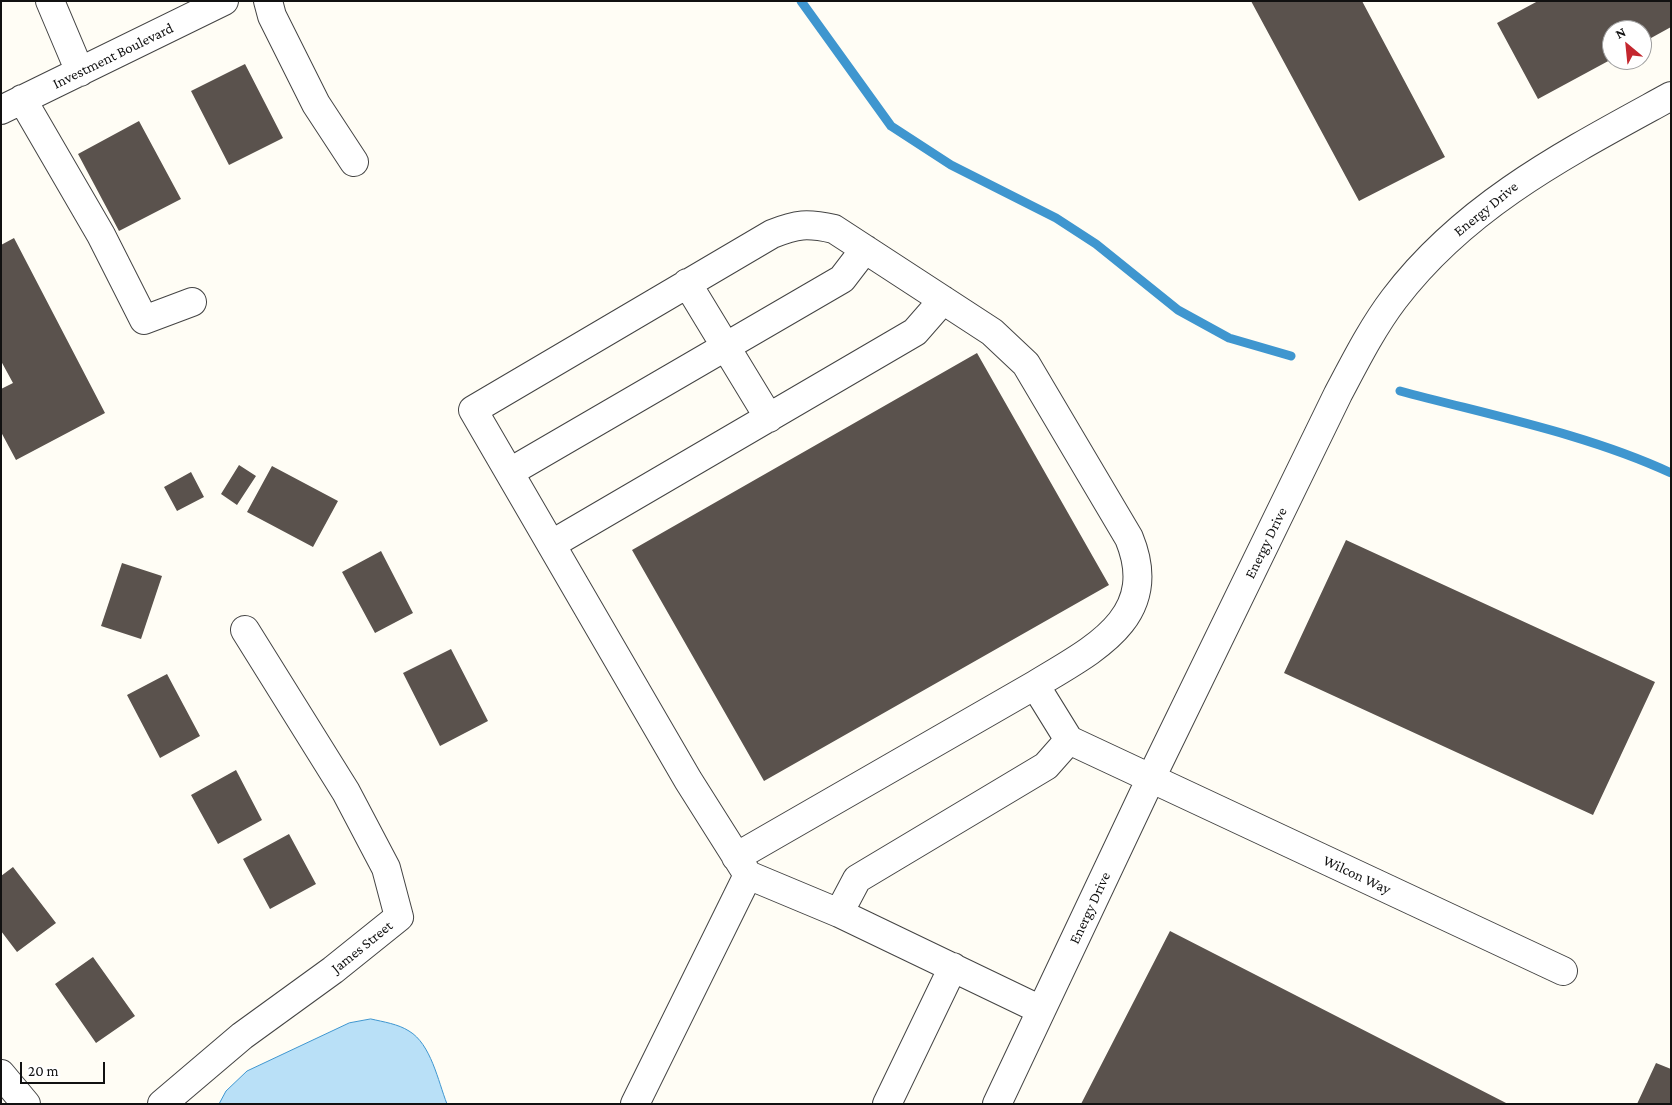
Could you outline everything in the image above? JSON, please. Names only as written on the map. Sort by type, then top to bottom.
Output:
[{"type":"street","points":[[50,1],[80,72]]},
{"type":"street","points":[[268,1],[272,16],[316,104],[354,162]]},
{"type":"street","name":"Investment Boulevard","points":[[12,105],[222,2]]},
{"type":"street","name":"Energy Drive","points":[[998,1104],[1151,778],[1338,394],[1364,345],[1394,299],[1447,242],[1477,214],[1525,179],[1671,96]]},
{"type":"street","points":[[12,105],[101,235],[144,320],[192,302]]},
{"type":"street","points":[[635,1104],[742,866],[1096,648],[1114,632],[1126,613],[1135,592],[1139,575],[1136,556],[1129,538],[1026,364],[992,332],[834,229],[814,224],[795,225],[772,234],[686,283],[473,410],[688,780],[742,866],[1042,1010]]},
{"type":"street","points":[[510,472],[842,279],[865,249]]},
{"type":"street","points":[[686,283],[769,418]]},
{"type":"street","points":[[552,544],[915,332],[943,300]]},
{"type":"street","name":"James Street","points":[[162,1104],[242,1036],[333,970],[399,917],[386,868],[346,792],[245,630]]},
{"type":"street","points":[[839,913],[856,879],[1046,766],[1069,740],[1035,685]]},
{"type":"street","name":"Wilcon Way","points":[[1069,740],[1563,971]]},
{"type":"street","points":[[887,1104],[952,967]]},
{"type":"street","points":[[1,1074],[26,1104]]},
{"type":"water","points":[[371,1019],[400,1027],[417,1037],[433,1064],[447,1104],[219,1104],[226,1091],[247,1071],[349,1023]]},
{"type":"building","points":[[1251,1],[1362,1],[1445,157],[1359,201]]},
{"type":"building","points":[[1538,1],[1671,1],[1671,27],[1652,37],[1652,20],[1602,20],[1602,64],[1538,99],[1497,23]]},
{"type":"building","points":[[245,64],[283,138],[229,165],[191,91]]},
{"type":"building","points":[[139,121],[181,199],[119,231],[78,154]]},
{"type":"building","points":[[14,238],[105,413],[16,460],[1,432],[1,389],[13,383],[1,361],[1,245]]},
{"type":"building","points":[[977,353],[1109,585],[764,781],[632,550]]},
{"type":"building","points":[[239,465],[256,476],[237,505],[221,494]]},
{"type":"building","points":[[272,466],[338,501],[313,547],[247,512]]},
{"type":"building","points":[[191,472],[204,497],[177,511],[164,487]]},
{"type":"building","points":[[1346,540],[1655,682],[1593,815],[1284,673]]},
{"type":"building","points":[[381,551],[413,613],[375,633],[342,572]]},
{"type":"building","points":[[122,563],[162,576],[141,639],[101,626]]},
{"type":"building","points":[[451,649],[488,721],[440,746],[403,673]]},
{"type":"building","points":[[167,674],[200,736],[160,758],[127,695]]},
{"type":"building","points":[[236,770],[262,820],[218,844],[191,795]]},
{"type":"building","points":[[289,834],[316,884],[270,909],[243,859]]},
{"type":"building","points":[[13,867],[56,923],[17,952],[1,931],[1,876]]},
{"type":"building","points":[[1170,931],[1508,1104],[1081,1104]]},
{"type":"building","points":[[93,957],[135,1016],[96,1043],[55,984]]},
{"type":"building","points":[[1656,1063],[1671,1069],[1671,1104],[1637,1104]]},
{"type":"waterway","points":[[801,1],[891,126],[951,165],[1056,218],[1096,244],[1178,310],[1229,338],[1291,356]]},
{"type":"waterway","points":[[1400,391],[1572,436],[1639,459],[1671,473]]}]
